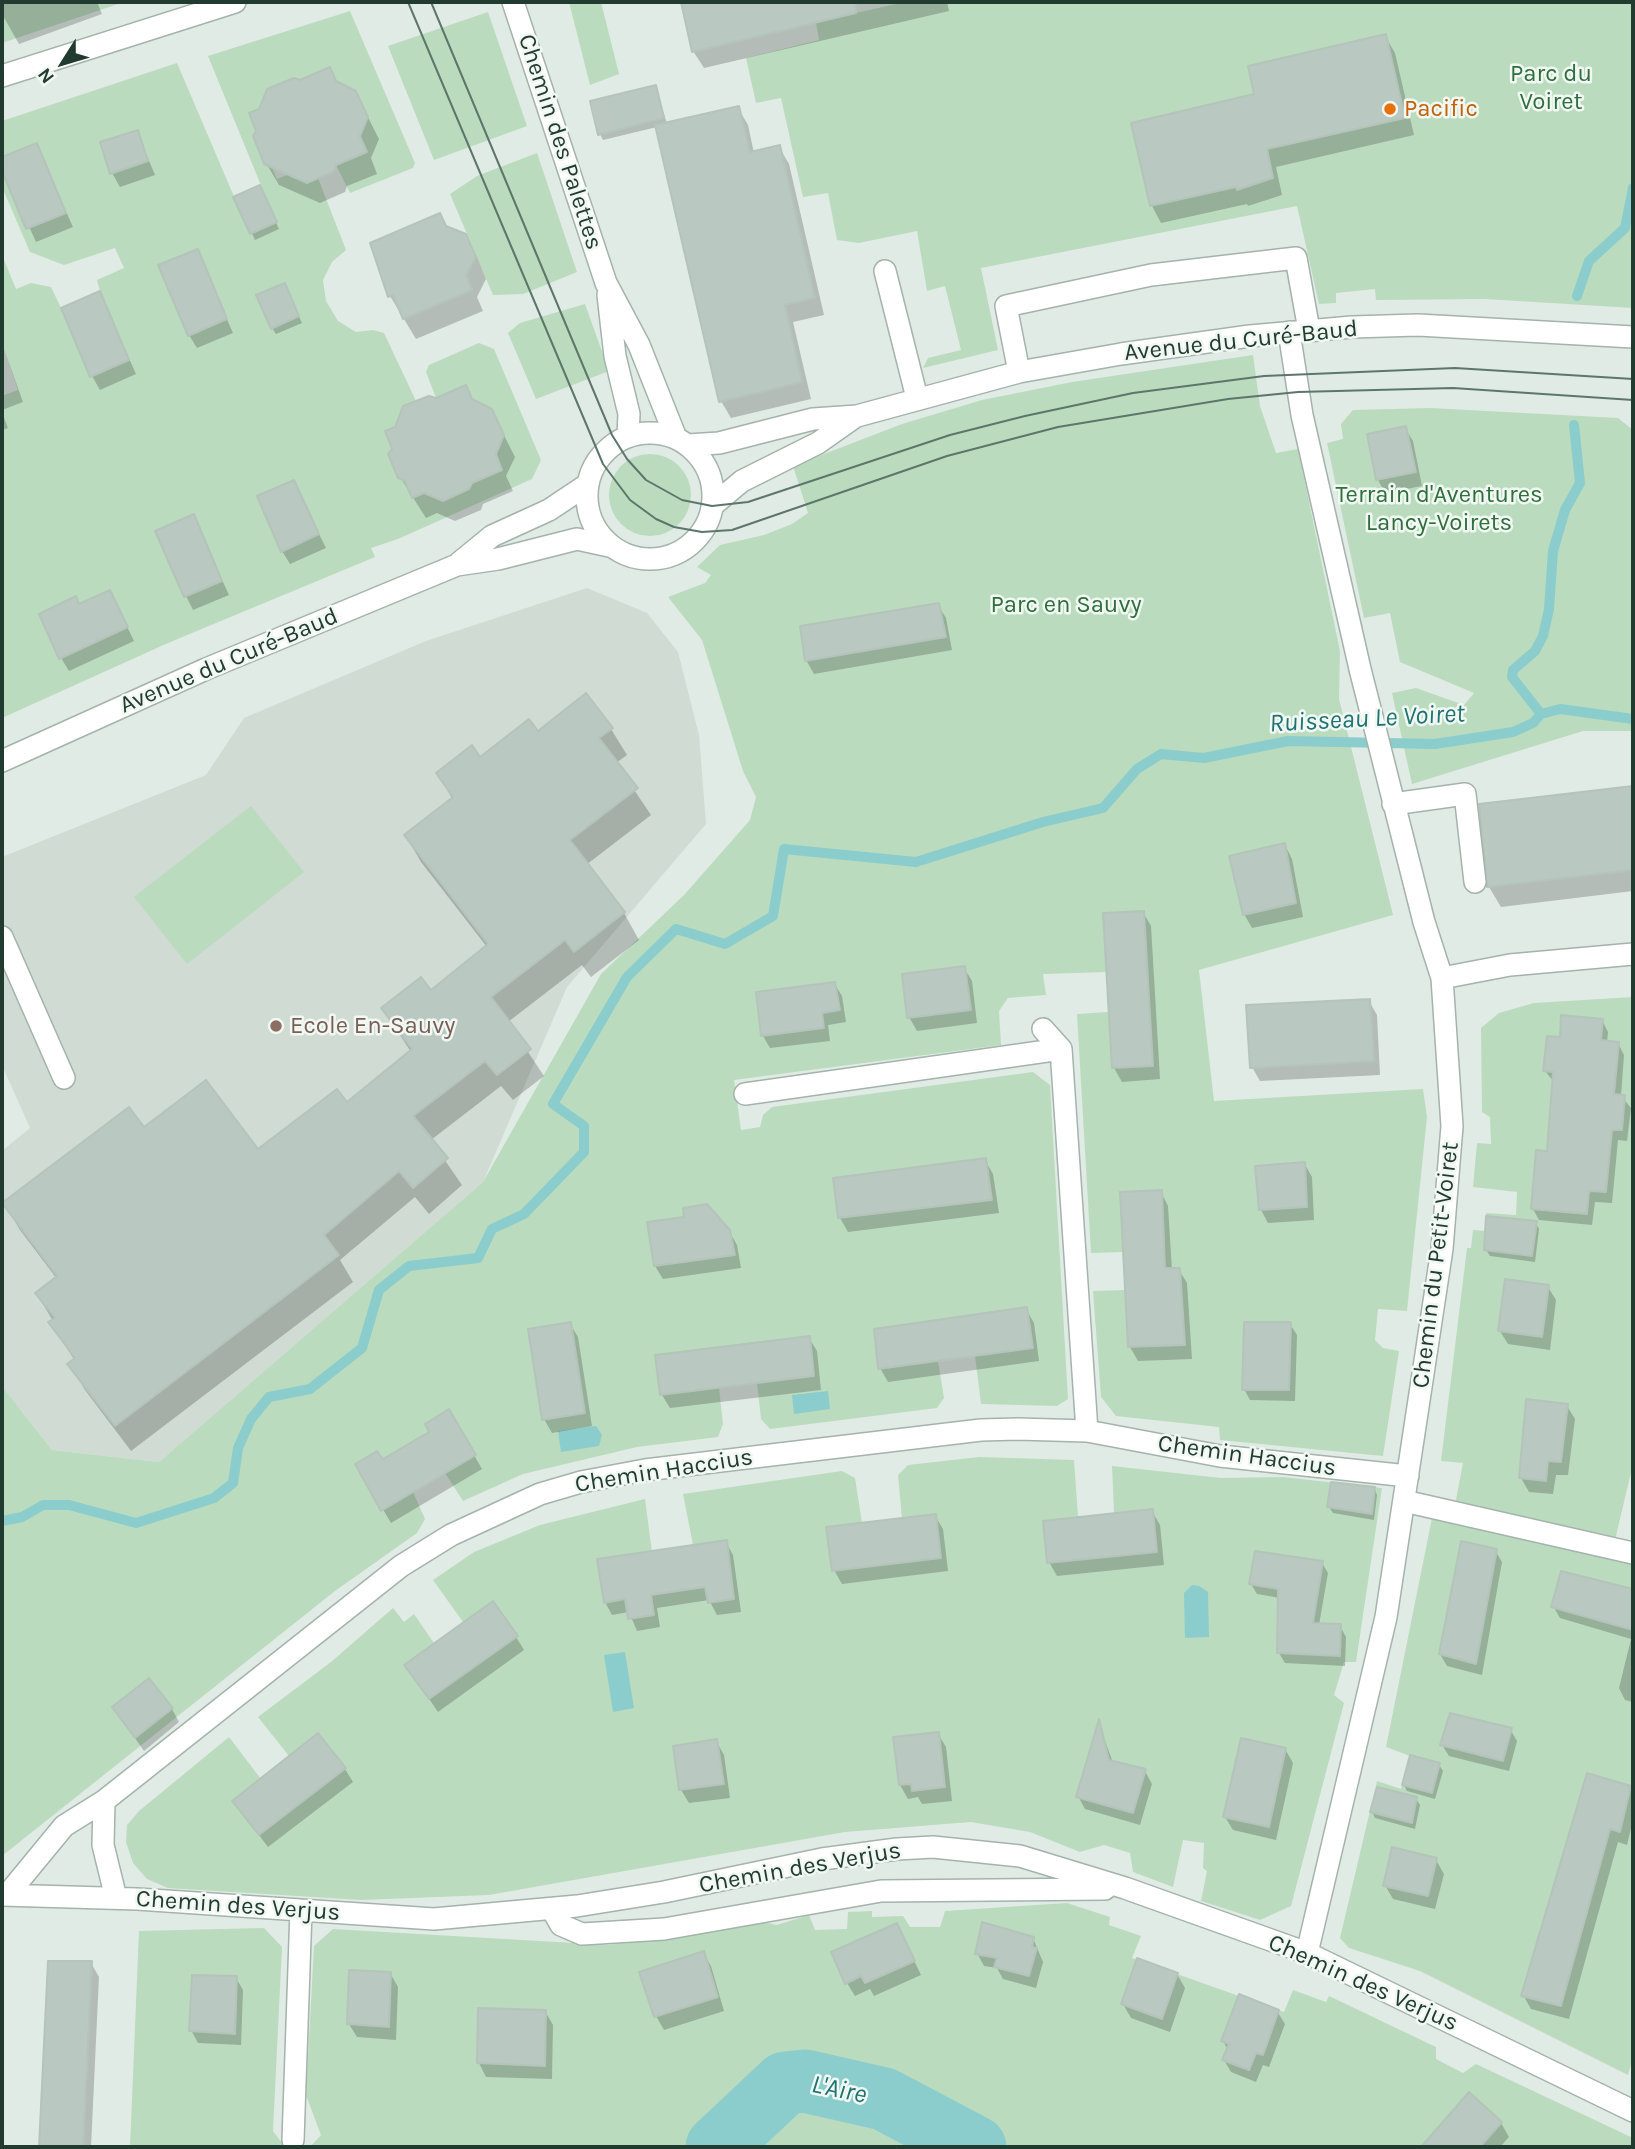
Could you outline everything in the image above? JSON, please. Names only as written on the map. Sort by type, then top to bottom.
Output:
[{"type":"street","points":[[2,76],[235,2]]},
{"type":"street","name":"Chemin des Palettes","points":[[513,2],[606,283],[639,345],[682,442]]},
{"type":"street","name":"Chemin du Petit-Voiret","points":[[1019,372],[1006,306],[1151,275],[1296,258],[1302,415],[1391,795],[1423,922],[1442,978],[1452,1126],[1442,1249],[1386,1617],[1364,1722],[1307,1953]]},
{"type":"street","points":[[885,271],[917,398]]},
{"type":"street","name":"Chemin des Palettes","points":[[606,283],[615,356],[629,414],[628,436]]},
{"type":"street","name":"Avenue du Curé-Baud","points":[[682,442],[719,443],[813,419],[857,416],[1019,372],[1121,354],[1299,331],[1468,326],[1633,337]]},
{"type":"street","name":"Avenue du Curé-Baud","points":[[712,506],[742,481],[818,443],[857,416]]},
{"type":"street","points":[[660,433],[682,442],[707,467],[711,479],[712,506],[702,532],[686,548],[668,557],[636,559],[609,546],[597,532],[592,519],[588,484],[597,461],[608,448],[628,436],[660,433]]},
{"type":"street","name":"Avenue du Curé-Baud","points":[[457,565],[492,536],[559,505],[588,484]]},
{"type":"street","name":"Avenue du Curé-Baud","points":[[2,761],[206,668],[457,565],[498,559],[577,539],[609,546]]},
{"type":"street","points":[[1391,795],[1465,794],[1475,882]]},
{"type":"street","points":[[2,937],[64,1078]]},
{"type":"street","points":[[1442,978],[1510,965],[1633,954]]},
{"type":"street","points":[[1043,1029],[1061,1049],[1087,1431]]},
{"type":"street","points":[[745,1094],[1061,1049]]},
{"type":"street","name":"Chemin Haccius","points":[[5,1894],[64,1826],[104,1801],[401,1566],[451,1535],[540,1494],[581,1482],[645,1470],[981,1430],[1087,1431],[1220,1456],[1408,1476]]},
{"type":"street","points":[[1404,1501],[1632,1548]]},
{"type":"street","points":[[104,1801],[103,1845],[116,1898]]},
{"type":"street","name":"Chemin des Verjus","points":[[5,1894],[116,1898],[434,1919],[552,1909],[664,1892],[822,1858],[933,1847],[1020,1856],[1125,1888],[1307,1953],[1633,2111]]},
{"type":"street","points":[[552,1909],[561,1925],[582,1934],[664,1928],[881,1891],[1125,1888]]},
{"type":"street","points":[[293,2140],[301,1910]]},
{"type":"shaded area","name":"Ecole En-Sauvy","points":[[587,588],[647,613],[678,652],[699,735],[706,824],[567,987],[483,1182],[159,1462],[52,1450],[2,1386],[2,1151],[30,1128],[2,1065],[2,857],[206,775],[244,718],[426,641]]},
{"type":"green space","points":[[2,2],[124,2],[2,43]]},
{"type":"green space","points":[[569,2],[601,2],[619,74],[590,85]]},
{"type":"green space","name":"Parc du Voiret","points":[[905,2],[1633,2],[1633,308],[1485,299],[1376,300],[1375,289],[1336,293],[1336,303],[1319,304],[1297,206],[981,268],[998,350],[923,368],[928,358],[961,350],[945,286],[927,291],[917,231],[859,243],[837,240],[828,193],[803,197],[781,98],[756,103],[746,58],[819,40],[816,22]]},
{"type":"green space","points":[[350,11],[415,163],[413,168],[350,193],[336,165],[366,152],[356,127],[366,123],[368,117],[357,91],[351,88],[341,92],[293,78],[267,89],[265,95],[269,104],[249,113],[256,131],[253,136],[263,160],[270,163],[277,179],[297,171],[301,181],[307,183],[318,178],[346,250],[332,262],[323,280],[326,301],[338,321],[356,332],[373,330],[384,333],[416,401],[402,407],[400,413],[404,422],[385,431],[392,449],[389,455],[433,489],[437,499],[443,501],[469,489],[472,483],[502,470],[492,445],[504,435],[492,409],[486,406],[476,410],[465,385],[436,398],[426,372],[429,365],[479,343],[494,349],[541,460],[532,479],[398,539],[371,548],[375,557],[168,643],[2,718],[2,396],[18,390],[2,342],[2,255],[16,289],[31,283],[51,287],[61,308],[100,291],[97,280],[124,268],[115,248],[64,265],[30,252],[2,187],[2,121],[177,63],[250,234],[276,222],[208,56]]},
{"type":"green space","points":[[488,12],[527,126],[434,160],[388,46]]},
{"type":"green space","points":[[537,153],[577,272],[523,294],[493,295],[450,194],[477,176]]},
{"type":"green space","points":[[585,304],[609,371],[536,399],[508,333],[520,323]]},
{"type":"green space","name":"Parc en Sauvy","points":[[1253,355],[1260,406],[1276,453],[1298,449],[1340,651],[1339,699],[1393,915],[1199,970],[1214,1101],[1423,1089],[1427,1117],[1407,1311],[1378,1309],[1375,1340],[1383,1348],[1399,1351],[1383,1456],[1220,1440],[1219,1427],[1116,1416],[1101,1397],[1093,1291],[1126,1290],[1123,1252],[1091,1253],[1077,1014],[1108,1012],[1107,972],[1043,974],[1046,995],[1008,998],[999,1011],[1001,1045],[734,1080],[741,1130],[760,1127],[763,1115],[772,1107],[1033,1072],[1050,1085],[1068,1399],[1057,1406],[981,1404],[975,1356],[938,1361],[944,1398],[937,1408],[770,1429],[761,1419],[757,1383],[719,1388],[723,1424],[718,1437],[637,1447],[523,1474],[463,1501],[445,1473],[413,1492],[425,1519],[417,1533],[335,1591],[2,1856],[2,1386],[52,1450],[159,1462],[483,1182],[601,974],[684,895],[750,820],[756,797],[743,771],[702,640],[668,597],[705,583],[711,575],[697,567],[720,545],[764,535],[792,524],[808,513],[793,466],[902,424],[982,400],[1072,382]]},
{"type":"green space","name":"Terrain d'Aventures Lancy-Voirets","points":[[1431,408],[1618,418],[1633,430],[1633,731],[1583,731],[1412,784],[1392,693],[1416,688],[1464,705],[1474,693],[1400,662],[1390,613],[1364,618],[1327,443],[1343,439],[1341,424],[1353,410]]},
{"type":"green space","points":[[650,454],[666,457],[679,466],[688,479],[691,495],[688,511],[679,524],[666,533],[650,536],[634,533],[621,524],[612,511],[609,495],[612,479],[621,466],[634,457]]},
{"type":"green space","points":[[251,806],[304,872],[187,964],[134,897]]},
{"type":"green space","points":[[1633,997],[1633,1464],[1615,1540],[1455,1505],[1463,1463],[1441,1461],[1467,1248],[1471,1248],[1473,1230],[1485,1231],[1486,1213],[1516,1215],[1517,1192],[1473,1187],[1477,1143],[1491,1144],[1490,1117],[1482,1112],[1481,1028],[1499,1013],[1534,1003]]},
{"type":"green space","points":[[979,1457],[1074,1460],[1078,1517],[1114,1513],[1112,1466],[1221,1478],[1283,1477],[1382,1488],[1356,1662],[1344,1662],[1334,1695],[1344,1703],[1291,1906],[1260,1920],[1201,1901],[1207,1871],[1203,1868],[1204,1843],[1183,1840],[1173,1887],[1133,1872],[1130,1853],[1104,1845],[1080,1852],[1030,1832],[971,1822],[845,1832],[489,1895],[361,1900],[168,1888],[147,1879],[133,1863],[126,1842],[127,1825],[139,1811],[229,1737],[261,1779],[289,1756],[258,1717],[331,1662],[393,1608],[404,1622],[414,1614],[434,1643],[463,1622],[433,1580],[474,1552],[540,1525],[645,1499],[652,1552],[693,1545],[683,1494],[842,1471],[855,1478],[862,1523],[902,1518],[898,1475],[908,1465]]},
{"type":"green space","points":[[1432,1518],[1633,1561],[1633,2057],[1628,2075],[1420,1971],[1349,1948],[1340,1938],[1377,1781],[1401,1789],[1410,1756],[1386,1747]]},
{"type":"green space","points":[[1067,1903],[1110,1917],[1109,1925],[1141,1936],[1132,1958],[1284,2012],[1293,1990],[1326,2002],[1329,1996],[1436,2047],[1436,2059],[1463,2073],[1476,2064],[1633,2138],[1633,2147],[310,2147],[321,2135],[306,2095],[314,1946],[333,1929],[608,1945],[691,1935],[753,1920],[777,1925],[809,1915],[815,1930],[847,1929],[848,1912],[872,1911],[872,1917],[903,1916],[910,1927],[940,1927],[945,1911]]},
{"type":"green space","points":[[264,1928],[282,1947],[273,2131],[285,2147],[130,2147],[139,1931]]},
{"type":"water","points":[[828,1391],[830,1409],[794,1414],[792,1395]]},
{"type":"water","points":[[596,1426],[602,1435],[599,1446],[561,1452],[558,1431]]},
{"type":"water","points":[[1192,1585],[1208,1592],[1209,1637],[1185,1638],[1184,1593]]},
{"type":"water","points":[[625,1652],[634,1708],[613,1712],[604,1655]]},
{"type":"building","points":[[681,2],[855,2],[856,13],[692,52]]},
{"type":"building","points":[[1386,34],[1405,118],[1267,149],[1273,178],[1237,190],[1236,187],[1150,206],[1131,123],[1254,94],[1248,66]]},
{"type":"building","points":[[330,67],[336,81],[356,91],[368,117],[360,136],[367,152],[336,165],[334,171],[307,183],[264,164],[253,136],[256,131],[249,113],[259,109],[267,89],[294,78],[300,80]]},
{"type":"building","points":[[656,85],[664,118],[598,135],[590,101]]},
{"type":"building","points":[[739,106],[750,152],[780,145],[815,298],[785,305],[802,382],[719,402],[655,125]]},
{"type":"building","points":[[138,130],[148,161],[110,174],[100,142]]},
{"type":"building","points":[[37,143],[66,213],[26,229],[2,171],[2,157]]},
{"type":"building","points":[[260,185],[277,222],[250,234],[233,197]]},
{"type":"building","points":[[440,213],[446,226],[466,234],[476,257],[466,275],[472,290],[403,319],[393,295],[388,297],[370,243]]},
{"type":"building","points":[[198,249],[227,319],[188,336],[158,265]]},
{"type":"building","points":[[285,283],[299,316],[271,329],[256,295]]},
{"type":"building","points":[[100,291],[129,360],[90,377],[61,308]]},
{"type":"building","points":[[466,385],[472,399],[492,409],[504,435],[496,454],[502,470],[472,483],[469,489],[443,501],[424,493],[412,498],[405,481],[398,478],[388,454],[392,449],[385,431],[395,427],[403,406],[429,396],[436,398]]},
{"type":"building","points":[[1406,426],[1416,472],[1376,480],[1367,434]]},
{"type":"building","points":[[294,480],[319,534],[281,552],[257,496]]},
{"type":"building","points":[[194,514],[222,581],[184,597],[155,531]]},
{"type":"building","points":[[110,590],[128,627],[59,659],[39,614],[76,596],[79,604]]},
{"type":"building","points":[[939,603],[946,637],[805,661],[800,626]]},
{"type":"building","points":[[586,693],[613,728],[599,738],[638,788],[570,840],[625,912],[574,952],[565,940],[491,997],[531,1049],[497,1075],[485,1061],[413,1116],[448,1158],[413,1188],[399,1171],[324,1235],[339,1255],[115,1426],[67,1364],[75,1358],[48,1322],[55,1318],[35,1293],[57,1276],[2,1203],[129,1107],[144,1127],[206,1080],[258,1149],[337,1089],[347,1102],[412,1049],[381,1008],[421,977],[431,990],[488,944],[404,835],[453,797],[436,773],[472,745],[480,757],[529,719],[538,731]]},
{"type":"building","points":[[1633,786],[1633,870],[1487,887],[1479,804]]},
{"type":"building","points":[[1285,843],[1296,903],[1243,915],[1229,856]]},
{"type":"building","points":[[1144,911],[1153,1066],[1112,1068],[1103,913]]},
{"type":"building","points":[[965,966],[971,1010],[907,1018],[902,974]]},
{"type":"building","points":[[835,982],[840,1010],[822,1013],[824,1028],[761,1036],[756,992]]},
{"type":"building","points":[[1370,999],[1374,1061],[1250,1068],[1246,1005]]},
{"type":"building","points":[[1561,1015],[1603,1019],[1601,1040],[1619,1042],[1614,1094],[1625,1095],[1622,1130],[1612,1130],[1606,1192],[1589,1191],[1587,1214],[1531,1209],[1536,1150],[1547,1151],[1553,1072],[1543,1071],[1547,1036],[1560,1037]]},
{"type":"building","points":[[986,1158],[992,1200],[838,1218],[833,1178]]},
{"type":"building","points":[[1305,1162],[1307,1207],[1259,1210],[1255,1166]]},
{"type":"building","points":[[1162,1190],[1165,1268],[1180,1268],[1185,1345],[1128,1347],[1120,1192]]},
{"type":"building","points":[[707,1204],[730,1230],[735,1255],[654,1266],[647,1222],[684,1217],[683,1208]]},
{"type":"building","points":[[1486,1216],[1537,1221],[1532,1256],[1484,1250]]},
{"type":"building","points":[[1505,1279],[1549,1285],[1542,1337],[1498,1331]]},
{"type":"building","points":[[1027,1307],[1033,1348],[878,1369],[874,1329]]},
{"type":"building","points":[[571,1322],[585,1413],[542,1420],[528,1329]]},
{"type":"building","points":[[1244,1322],[1291,1322],[1289,1390],[1242,1390]]},
{"type":"building","points":[[810,1336],[814,1376],[660,1395],[655,1355]]},
{"type":"building","points":[[1526,1399],[1568,1404],[1561,1462],[1548,1461],[1546,1481],[1519,1478]]},
{"type":"building","points":[[449,1409],[476,1455],[381,1511],[355,1464],[377,1451],[383,1459],[429,1432],[425,1424]]},
{"type":"building","points":[[1331,1482],[1375,1487],[1372,1514],[1327,1507]]},
{"type":"building","points":[[1153,1509],[1157,1552],[1047,1563],[1043,1521]]},
{"type":"building","points":[[936,1514],[941,1558],[832,1571],[826,1527]]},
{"type":"building","points":[[727,1540],[734,1599],[708,1603],[705,1587],[651,1595],[654,1615],[628,1619],[625,1599],[604,1603],[597,1559]]},
{"type":"building","points":[[1461,1541],[1497,1549],[1476,1664],[1439,1654]]},
{"type":"building","points":[[1255,1551],[1323,1561],[1313,1623],[1341,1624],[1340,1656],[1277,1653],[1278,1589],[1249,1584]]},
{"type":"building","points":[[1561,1571],[1633,1589],[1633,1630],[1551,1607]]},
{"type":"building","points":[[493,1601],[518,1636],[429,1699],[404,1665]]},
{"type":"building","points":[[149,1678],[173,1708],[135,1738],[112,1707]]},
{"type":"building","points":[[1450,1713],[1512,1728],[1503,1761],[1440,1745]]},
{"type":"building","points":[[1099,1719],[1109,1760],[1146,1769],[1133,1813],[1076,1797]]},
{"type":"building","points":[[939,1732],[945,1787],[912,1791],[911,1784],[899,1785],[893,1737]]},
{"type":"building","points":[[318,1733],[346,1768],[259,1835],[232,1801]]},
{"type":"building","points":[[1241,1738],[1286,1748],[1269,1827],[1223,1817]]},
{"type":"building","points":[[717,1739],[724,1784],[679,1790],[673,1746]]},
{"type":"building","points":[[1410,1755],[1440,1763],[1432,1793],[1402,1785]]},
{"type":"building","points":[[1587,1773],[1631,1786],[1620,1832],[1610,1829],[1561,2006],[1521,1996]]},
{"type":"building","points":[[1377,1787],[1417,1797],[1412,1823],[1370,1812]]},
{"type":"building","points":[[1392,1847],[1437,1858],[1428,1896],[1383,1886]]},
{"type":"building","points":[[982,1922],[1034,1937],[1032,1947],[1037,1948],[1029,1976],[994,1967],[997,1958],[975,1954]]},
{"type":"building","points":[[897,1923],[915,1961],[865,1983],[861,1976],[845,1984],[831,1952]]},
{"type":"building","points":[[704,1951],[718,1997],[654,2017],[639,1972]]},
{"type":"building","points":[[1137,1958],[1178,1973],[1162,2019],[1121,2004]]},
{"type":"building","points":[[48,1961],[92,1961],[83,2147],[39,2147]]},
{"type":"building","points":[[349,1970],[391,1972],[389,2027],[347,2024]]},
{"type":"building","points":[[192,1975],[237,1976],[235,2034],[189,2031]]},
{"type":"building","points":[[1239,1994],[1279,2010],[1263,2055],[1256,2053],[1249,2070],[1222,2060],[1229,2044],[1221,2041]]},
{"type":"building","points":[[478,2008],[546,2010],[545,2066],[477,2063]]},
{"type":"building","points":[[1469,2092],[1502,2122],[1480,2147],[1421,2147]]},
{"type":"waterway","name":"Ruisseau Le Voiret","points":[[1577,296],[1589,261],[1625,228],[1633,188]]},
{"type":"waterway","name":"Ruisseau Le Voiret","points":[[2,1521],[22,1517],[43,1505],[69,1505],[136,1523],[214,1498],[233,1483],[238,1448],[251,1419],[269,1397],[310,1389],[362,1348],[379,1290],[409,1266],[478,1258],[492,1229],[524,1214],[584,1152],[584,1126],[553,1104],[627,977],[676,929],[725,944],[773,916],[784,849],[916,862],[1043,822],[1103,808],[1137,769],[1161,754],[1204,758],[1288,741],[1435,744],[1513,732],[1533,723],[1541,714],[1512,677],[1513,670],[1535,651],[1543,636],[1549,609],[1553,551],[1565,510],[1580,483],[1574,425]]},
{"type":"waterway","points":[[1541,714],[1560,709],[1633,719]]},
{"type":"waterway","name":"L'Aire","points":[[717,2147],[785,2083],[805,2081],[884,2099],[975,2147]]},
{"type":"tunnel","points":[[594,117],[618,111]]},
{"type":"tram line","points":[[408,2],[603,464],[630,500],[656,519],[674,527],[702,532],[732,530],[947,456],[1058,427],[1228,399],[1298,392],[1453,388],[1633,400]]},
{"type":"tram line","points":[[431,2],[612,435],[627,459],[646,480],[682,500],[712,506],[748,502],[950,435],[1025,416],[1133,393],[1264,376],[1455,368],[1633,379]]},
{"type":"place","name":"Pacific","points":[[1390,109]]},
{"type":"place","name":"Ecole En-Sauvy","points":[[276,1026]]}]
